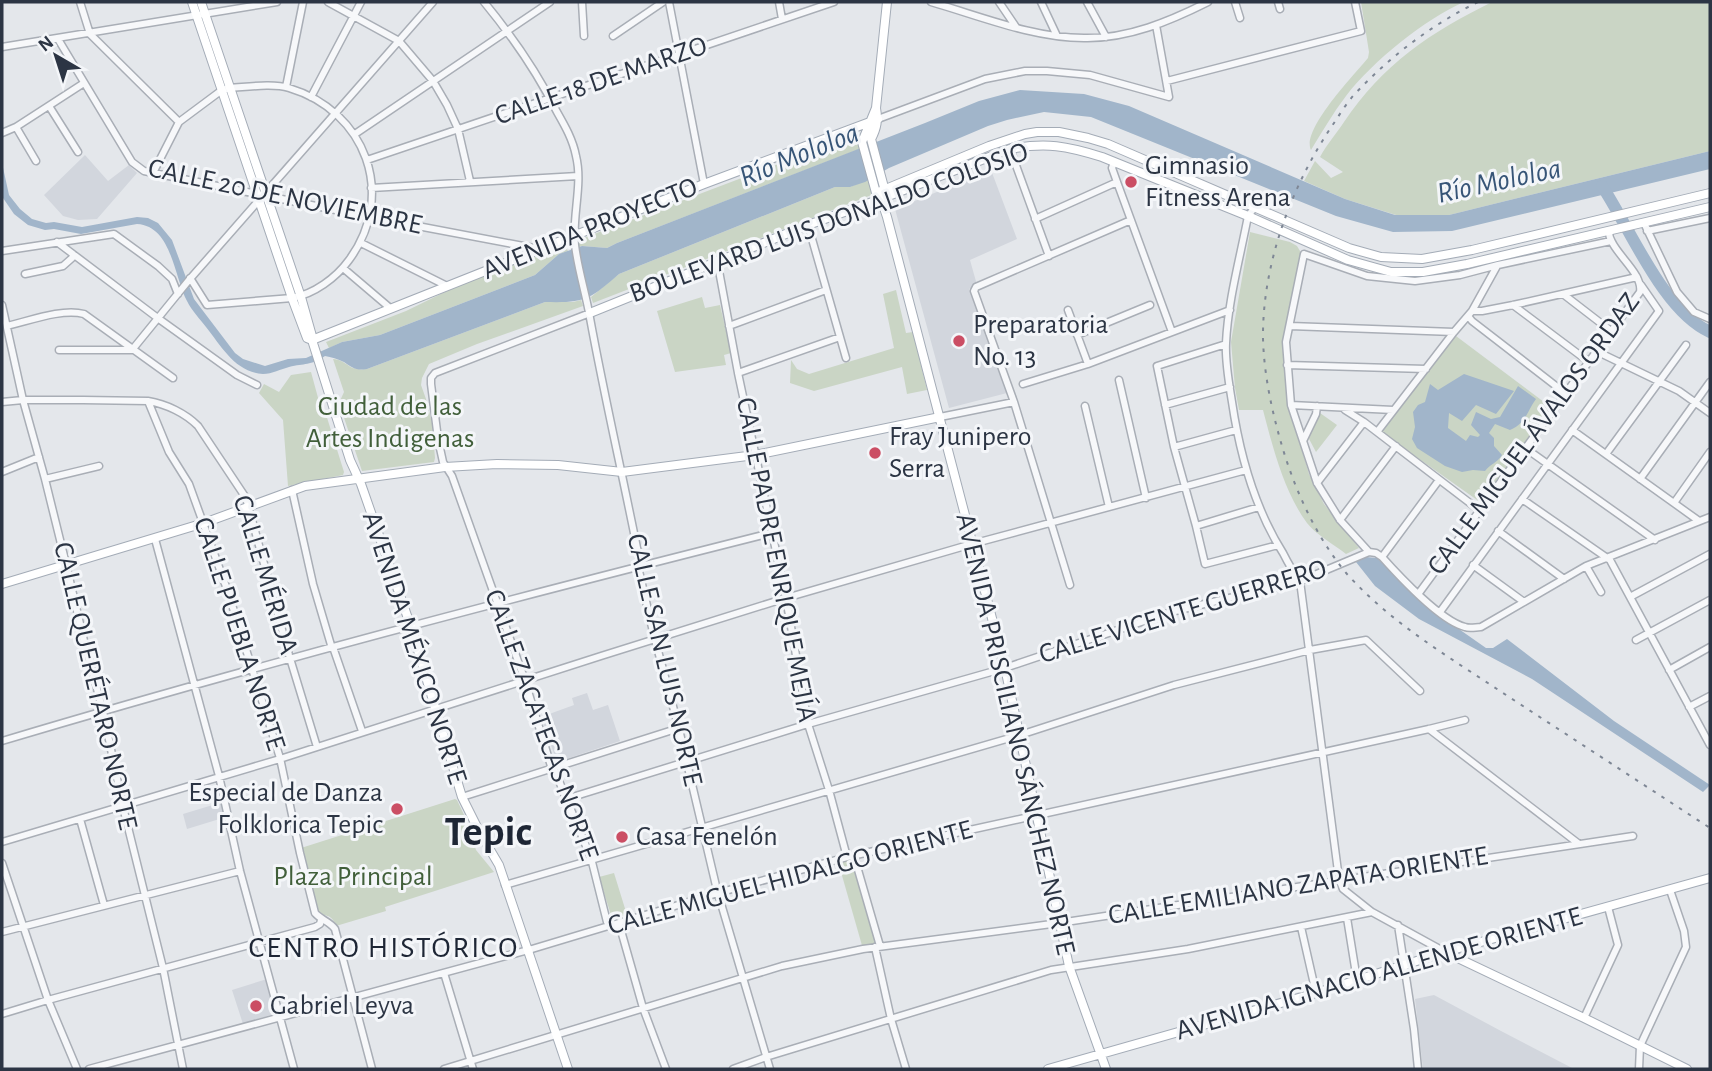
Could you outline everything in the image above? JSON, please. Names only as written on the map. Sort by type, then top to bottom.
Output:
[{"type":"main road","name":"AVENIDA MÉXICO NORTE","points":[[192,2],[201,15],[296,297],[307,338],[313,344],[350,460],[411,627],[462,797],[499,864],[568,1069]]},
{"type":"main road","name":"AVENIDA MÉXICO NORTE","points":[[201,2],[201,15]]},
{"type":"main road","points":[[873,120],[887,2]]},
{"type":"main road","name":"AVENIDA PROYECTO","points":[[313,344],[390,308],[873,120]]},
{"type":"main road","name":"AVENIDA PRISCILIANO SÁNCHEZ NORTE","points":[[873,120],[876,130],[871,139],[881,176],[882,197],[1005,667],[1069,966],[1106,1069]]},
{"type":"main road","name":"AVENIDA PRISCILIANO SÁNCHEZ NORTE","points":[[873,120],[862,142],[872,180],[882,197]]},
{"type":"main road","name":"BOULEVARD LUIS DONALDO COLOSIO","points":[[882,197],[1013,137],[1037,132],[1059,132],[1108,145],[1349,248],[1381,257],[1422,259],[1710,193]]},
{"type":"main road","name":"BOULEVARD LUIS DONALDO COLOSIO","points":[[590,313],[808,225],[1010,149],[1029,145],[1054,145],[1084,151],[1248,216],[1348,260],[1391,272],[1467,269],[1611,230],[1644,226],[1710,207]]},
{"type":"main road","points":[[989,146],[992,157]]},
{"type":"main road","points":[[1467,269],[1476,253],[1496,249],[1505,242]]},
{"type":"main road","points":[[2,584],[155,539],[305,486],[445,467],[497,464],[558,465],[622,472],[755,455],[940,417]]},
{"type":"main road","name":"AVENIDA IGNACIO ALLENDE ORIENTE","points":[[1048,1069],[1709,878]]},
{"type":"main road","points":[[1445,953],[1686,1069]]},
{"type":"street","points":[[80,2],[90,34],[179,122]]},
{"type":"street","points":[[2,47],[277,2]]},
{"type":"street","points":[[286,87],[303,2]]},
{"type":"street","points":[[328,2],[399,41],[433,81],[458,130],[470,181]]},
{"type":"street","points":[[311,97],[361,2]]},
{"type":"street","points":[[59,350],[132,350],[189,279],[433,2]]},
{"type":"street","name":"CALLE SAN LUIS NORTE","points":[[484,2],[507,31],[550,98],[573,144],[578,163],[575,247],[622,472],[639,571],[719,893],[770,1069]]},
{"type":"street","points":[[355,134],[550,2]]},
{"type":"street","points":[[582,2],[584,36]]},
{"type":"street","points":[[613,36],[663,2]]},
{"type":"street","points":[[669,2],[704,184]]},
{"type":"street","points":[[779,2],[782,19]]},
{"type":"street","name":"CALLE 18 DE MARZO","points":[[367,160],[834,2]]},
{"type":"street","points":[[932,2],[1016,27],[1057,36],[1084,38],[1106,37],[1156,25],[1208,2]]},
{"type":"street","points":[[999,2],[1016,27]]},
{"type":"street","points":[[1041,2],[1057,36]]},
{"type":"street","points":[[1087,2],[1106,37]]},
{"type":"street","points":[[1235,2],[1240,18]]},
{"type":"street","points":[[1156,25],[1167,81],[1361,31],[1355,2]]},
{"type":"street","name":"CALLE 20 DE NOVIEMBRE","points":[[58,39],[132,162],[144,171],[539,249]]},
{"type":"street","name":"AVENIDA PROYECTO","points":[[873,120],[985,79],[1025,71],[1090,75],[1169,97],[1167,81]]},
{"type":"street","points":[[2,133],[16,127],[84,83]]},
{"type":"street","points":[[153,173],[179,122],[226,89],[286,87],[311,97],[335,113],[355,134],[367,160],[372,203],[370,217],[360,243],[343,268],[317,289],[296,297],[207,304],[189,279]]},
{"type":"street","points":[[49,106],[78,152]]},
{"type":"street","points":[[16,127],[36,161]]},
{"type":"street","points":[[1010,149],[1049,256]]},
{"type":"street","points":[[1114,162],[1112,168],[1116,182],[1172,332]]},
{"type":"street","points":[[371,188],[578,176]]},
{"type":"street","points":[[1035,219],[1116,182]]},
{"type":"street","points":[[1255,207],[1248,216],[1230,310],[1226,344],[1230,387],[1236,430],[1259,507],[1300,581],[1339,879],[1343,890],[1373,912],[1445,953]]},
{"type":"street","name":"BOULEVARD LUIS DONALDO COLOSIO","points":[[1644,226],[1710,218]]},
{"type":"street","points":[[1070,585],[1014,402],[974,291],[976,287],[1131,220]]},
{"type":"street","points":[[808,225],[846,358]]},
{"type":"street","points":[[1644,226],[1677,292],[1694,312],[1710,318]]},
{"type":"street","points":[[1611,230],[1611,241]]},
{"type":"street","points":[[2,251],[114,234],[159,266],[172,279],[179,293]]},
{"type":"street","name":"BOULEVARD LUIS DONALDO COLOSIO","points":[[1499,260],[1611,241]]},
{"type":"street","name":"CALLE MIGUEL ÁVALOS ORDAZ","points":[[1419,593],[1640,292],[1642,285],[1611,241]]},
{"type":"street","points":[[57,242],[237,375],[257,385]]},
{"type":"street","points":[[360,243],[447,286]]},
{"type":"street","points":[[25,274],[63,265],[73,254]]},
{"type":"street","name":"BOULEVARD LUIS DONALDO COLOSIO","points":[[1290,326],[1304,254],[1356,272],[1415,281],[1467,269]]},
{"type":"street","name":"CALLE PADRE ENRIQUE MEJÍA","points":[[717,260],[786,598],[808,724],[877,947],[891,1019],[906,1069]]},
{"type":"street","points":[[1377,432],[1470,314],[1499,260]]},
{"type":"street","points":[[343,268],[390,308]]},
{"type":"street","points":[[1470,314],[1637,277]]},
{"type":"street","points":[[1440,612],[1659,311],[1642,285]]},
{"type":"street","points":[[729,326],[826,290]]},
{"type":"street","points":[[1563,294],[1611,331]]},
{"type":"street","name":"CALLE QUERÉTARO NORTE","points":[[2,305],[23,400],[103,711],[122,807],[163,968],[183,1069]]},
{"type":"street","points":[[1077,335],[1150,305]]},
{"type":"street","points":[[1513,305],[1588,362]]},
{"type":"street","points":[[1068,310],[1088,364]]},
{"type":"street","points":[[1023,384],[1088,364],[1230,310]]},
{"type":"street","points":[[7,326],[64,312],[84,314],[173,378]]},
{"type":"street","name":"BOULEVARD LUIS DONALDO COLOSIO","points":[[435,373],[590,313]]},
{"type":"street","points":[[1470,314],[1472,321],[1565,393]]},
{"type":"street","points":[[1454,332],[1290,326],[1286,342],[1290,405],[1317,483],[1340,520],[1369,552],[1382,557],[1440,612],[1457,624],[1468,628],[1481,627],[1586,566],[1710,517]]},
{"type":"street","points":[[738,373],[840,337]]},
{"type":"street","points":[[1226,344],[1157,366],[1174,447],[1205,564],[1278,545]]},
{"type":"street","points":[[1606,454],[1686,345]]},
{"type":"street","points":[[1597,351],[1679,391],[1710,413]]},
{"type":"street","points":[[1287,365],[1426,369]]},
{"type":"street","name":"CALLE ZACATECAS NORTE","points":[[435,373],[431,384],[438,439],[445,467],[452,477],[497,603],[551,766],[592,861],[607,922],[620,927],[643,1008],[666,1069]]},
{"type":"street","points":[[1119,380],[1146,498]]},
{"type":"street","points":[[1640,479],[1710,382]]},
{"type":"street","points":[[1165,405],[1230,387]]},
{"type":"street","points":[[2,402],[148,401]]},
{"type":"street","name":"CALLE MÉRIDA","points":[[148,401],[157,402],[188,417],[198,426],[246,498],[317,747]]},
{"type":"street","name":"CALLE PUEBLA NORTE","points":[[148,401],[169,452],[189,484],[229,592],[280,758],[315,913],[335,929],[372,1069]]},
{"type":"street","points":[[940,417],[1014,402]]},
{"type":"street","points":[[1290,405],[1393,410]]},
{"type":"street","points":[[1085,406],[1110,507]]},
{"type":"street","points":[[1303,441],[1317,406]]},
{"type":"street","points":[[1343,408],[1479,510]]},
{"type":"street","points":[[1317,483],[1364,422]]},
{"type":"street","points":[[1174,447],[1236,430]]},
{"type":"street","points":[[1572,430],[1699,521]]},
{"type":"street","points":[[1340,520],[1396,446]]},
{"type":"street","points":[[1525,448],[1655,540]]},
{"type":"street","points":[[1674,503],[1710,452]]},
{"type":"street","points":[[2,472],[39,457]]},
{"type":"street","points":[[45,479],[99,466]]},
{"type":"street","points":[[2,842],[317,747],[786,598],[972,544],[1246,470]]},
{"type":"street","points":[[1382,557],[1439,480]]},
{"type":"street","points":[[292,490],[313,584],[362,732]]},
{"type":"street","points":[[1522,499],[1610,560],[1710,745]]},
{"type":"street","points":[[1196,526],[1259,507]]},
{"type":"street","points":[[1498,531],[1564,579]]},
{"type":"street","points":[[2,741],[333,647],[771,533]]},
{"type":"street","points":[[155,539],[294,1069]]},
{"type":"street","name":"CALLE VICENTE GUERRERO","points":[[566,799],[808,724],[1005,667],[1171,612],[1300,581],[1369,552]]},
{"type":"street","points":[[1630,597],[1710,554]]},
{"type":"street","points":[[1474,565],[1524,601]]},
{"type":"street","points":[[1586,566],[1601,592]]},
{"type":"street","points":[[1636,640],[1710,600]]},
{"type":"street","points":[[505,885],[1020,734],[1174,685],[1310,650],[1366,640],[1420,691]]},
{"type":"street","points":[[1669,670],[1710,647]]},
{"type":"street","points":[[1689,707],[1710,696]]},
{"type":"street","name":"CALLE MIGUEL HIDALGO ORIENTE","points":[[89,1069],[352,999],[851,857],[1465,720]]},
{"type":"street","points":[[462,797],[679,728]]},
{"type":"street","points":[[1429,729],[1579,844]]},
{"type":"street","points":[[80,819],[104,905]]},
{"type":"street","name":"CALLE EMILIANO ZAPATA ORIENTE","points":[[444,1069],[471,1066],[556,1035],[782,965],[877,947],[1059,923],[1633,836]]},
{"type":"street","points":[[2,863],[48,999],[77,1069]]},
{"type":"street","points":[[2,932],[240,871]]},
{"type":"street","points":[[1639,1069],[1640,1046],[1685,952],[1684,931],[1670,890]]},
{"type":"street","points":[[1584,1018],[1618,945],[1608,907]]},
{"type":"street","points":[[733,1069],[1069,966],[1188,949],[1373,912]]},
{"type":"street","points":[[1347,918],[1357,980]]},
{"type":"street","points":[[2,1014],[48,999],[318,926],[321,920]]},
{"type":"street","points":[[1398,925],[1418,1069]]},
{"type":"street","points":[[1300,927],[1316,993]]},
{"type":"street","points":[[443,973],[471,1066]]},
{"type":"shaded area","points":[[85,155],[108,181],[129,165],[137,173],[97,219],[78,220],[63,216],[44,195]]},
{"type":"shaded area","name":"Preparatoria No. 13","points":[[991,170],[1017,239],[970,260],[977,285],[969,289],[1007,393],[949,408],[895,209]]},
{"type":"shaded area","points":[[587,693],[593,710],[608,705],[620,741],[557,762],[541,717],[574,705],[572,698]]},
{"type":"shaded area","points":[[220,798],[226,817],[187,829],[183,814],[216,804],[215,800]]},
{"type":"shaded area","name":"Gabriel Leyva","points":[[267,979],[276,1013],[243,1024],[232,990]]},
{"type":"shaded area","points":[[1434,995],[1574,1069],[1423,1069],[1415,999]]},
{"type":"green space","points":[[1361,2],[1464,2],[1400,42],[1370,69],[1341,102],[1311,150],[1310,141],[1321,117],[1368,58]]},
{"type":"green space","points":[[1492,2],[1710,2],[1710,151],[1449,215],[1396,215],[1345,199],[1304,181],[1315,161],[1331,178],[1343,172],[1320,157],[1359,101],[1392,66],[1449,25]]},
{"type":"green space","points":[[855,135],[862,148],[607,248],[576,248],[576,242],[581,239]]},
{"type":"green space","points":[[869,179],[874,194],[593,303],[591,297],[619,274],[835,187],[850,187]]},
{"type":"green space","points":[[1250,232],[1290,242],[1297,246],[1303,256],[1282,344],[1290,410],[1309,474],[1324,504],[1359,548],[1346,554],[1315,531],[1299,511],[1280,469],[1263,410],[1239,410],[1231,342]]},
{"type":"green space","points":[[564,244],[568,251],[559,254],[535,275],[380,335],[342,342],[329,348],[326,342],[406,311],[451,289]]},
{"type":"green space","points":[[896,290],[906,333],[913,332],[927,390],[907,394],[902,367],[814,391],[790,383],[791,360],[797,369],[809,374],[894,348],[883,294]]},
{"type":"green space","points":[[702,297],[705,308],[720,305],[731,353],[724,355],[726,365],[675,372],[657,311]]},
{"type":"green space","name":"Ciudad de las Artes Indigenas","points":[[581,300],[583,306],[429,364],[421,385],[432,423],[434,462],[362,471],[339,403],[344,392],[333,359],[356,369],[367,369],[545,302]]},
{"type":"green space","points":[[1456,336],[1552,408],[1480,502],[1381,432]]},
{"type":"green space","name":"Ciudad de las Artes Indigenas","points":[[311,372],[344,472],[343,475],[288,486],[283,420],[259,393],[264,384],[279,392],[291,375]]},
{"type":"green space","points":[[1320,413],[1337,425],[1316,452],[1308,437]]},
{"type":"green space","name":"Plaza Principal","points":[[455,799],[465,817],[476,850],[494,872],[385,907],[386,911],[336,926],[330,917],[316,911],[301,848]]},
{"type":"green space","points":[[855,854],[880,946],[863,949],[837,858]]},
{"type":"green space","points":[[614,873],[627,915],[614,919],[599,877]]},
{"type":"water","points":[[1020,90],[1084,94],[1129,106],[1345,199],[1395,215],[1449,215],[1710,151],[1710,169],[1452,231],[1393,232],[1336,216],[1091,117],[1044,112],[988,126],[889,168],[865,182],[850,187],[835,187],[619,274],[586,298],[569,302],[545,302],[367,369],[360,370],[325,356],[311,363],[263,374],[237,364],[196,315],[189,305],[165,243],[158,233],[137,224],[81,234],[45,230],[28,225],[14,214],[3,198],[2,163],[9,195],[32,219],[82,227],[137,217],[158,223],[172,240],[194,299],[235,353],[243,359],[265,366],[288,359],[306,358],[342,342],[380,335],[535,275],[559,254],[582,246],[607,248],[979,101]]},
{"type":"water","points":[[1464,374],[1514,391],[1496,414],[1476,405],[1462,421],[1449,413],[1448,428],[1466,441],[1470,435],[1480,435],[1471,425],[1476,412],[1491,419],[1500,417],[1518,386],[1536,399],[1516,427],[1510,430],[1495,424],[1489,433],[1494,438],[1494,446],[1502,455],[1485,471],[1462,472],[1445,466],[1417,448],[1412,439],[1415,427],[1413,412],[1418,405],[1425,402],[1430,384],[1438,390]]},
{"type":"water","points":[[1366,557],[1377,558],[1446,620],[1486,648],[1493,648],[1507,639],[1614,721],[1710,785],[1703,792],[1532,679],[1419,619],[1375,586],[1356,562]]},
{"type":"waterway","points":[[1602,186],[1663,288],[1693,321],[1710,332]]},
{"type":"railway","points":[[1478,2],[1411,43],[1353,96],[1319,147],[1293,198],[1274,254],[1264,311],[1265,364],[1280,439],[1291,475],[1315,527],[1335,559],[1364,592],[1401,624],[1442,652],[1710,828]]},
{"type":"place","name":"Gimnasio Fitness Arena","points":[[1131,182]]},
{"type":"place","name":"Preparatoria No. 13","points":[[959,341]]},
{"type":"place","name":"Fray Junipero Serra","points":[[875,453]]},
{"type":"place","name":"Especial de Danza Folklorica Tepic","points":[[397,809]]},
{"type":"place","name":"Casa Fenelón","points":[[622,837]]},
{"type":"place","name":"Gabriel Leyva","points":[[256,1006]]},
{"type":"district","name":"Tepic","points":[[488,832]]},
{"type":"district","name":"CENTRO HISTÓRICO","points":[[384,948]]},
{"type":"water label","name":"Río Mololoa","points":[[799,155]]},
{"type":"water label","name":"Río Mololoa","points":[[1499,181]]}]
